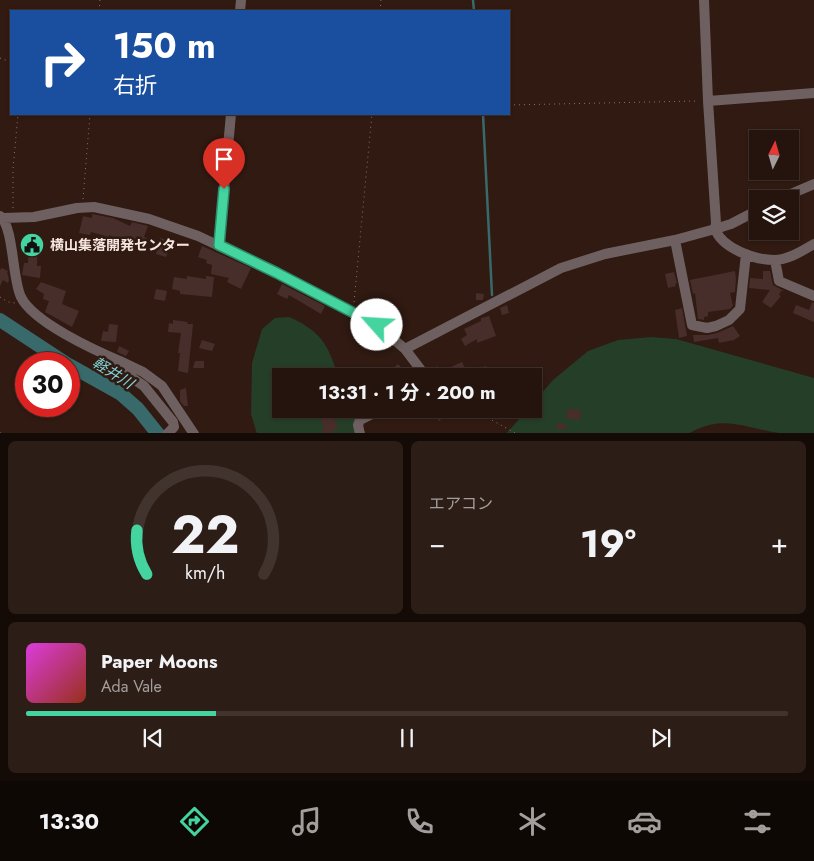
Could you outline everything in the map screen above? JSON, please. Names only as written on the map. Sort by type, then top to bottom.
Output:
[{"type":"street","points":[[704,0],[716,223],[714,229],[724,242],[746,254],[775,260],[793,255],[814,244]]},
{"type":"street","points":[[708,101],[814,93]]},
{"type":"street","points":[[219,245],[231,115]]},
{"type":"street","points":[[799,191],[814,184]]},
{"type":"street","points":[[193,433],[162,386],[142,372],[90,348],[53,327],[30,309],[22,300],[18,291],[5,217],[34,217],[82,208],[100,208],[140,216],[219,245],[377,325],[405,349],[419,368]]},
{"type":"street","points":[[405,349],[561,268],[605,254],[676,240],[731,224],[749,215]]},
{"type":"street","points":[[676,240],[692,325],[707,328],[716,326],[729,320],[740,309],[746,254]]},
{"type":"street","points":[[775,260],[780,281],[814,296]]},
{"type":"street","points":[[120,361],[119,369],[144,386],[173,422],[174,425],[170,431]]},
{"type":"street","points":[[360,433],[358,425],[360,420],[364,418]]},
{"type":"path","points":[[510,105],[708,101]]},
{"type":"path","points":[[5,217],[14,191],[14,160],[18,115]]},
{"type":"path","points":[[82,208],[90,115]]},
{"type":"path","points":[[352,313],[372,115]]},
{"type":"path","points":[[0,297],[10,303],[22,300]]},
{"type":"path","points":[[488,418],[515,433]]},
{"type":"green space","points":[[289,317],[300,322],[316,333],[322,340],[331,355],[335,368],[272,368],[272,418],[355,418],[364,433],[257,433],[251,414],[252,363],[262,329],[275,318]]},
{"type":"green space","points":[[651,337],[676,339],[814,378],[814,433],[779,433],[723,423],[712,424],[690,433],[507,433],[520,418],[542,418],[542,393],[553,380],[588,351],[618,340]]},
{"type":"building","points":[[92,214],[113,218],[130,226],[132,222],[148,226],[144,237],[147,238],[141,253],[109,235],[109,237],[91,232],[90,235],[79,233],[83,216],[92,218]]},
{"type":"building","points":[[29,235],[38,236],[37,266],[41,266],[40,278],[22,275],[24,263],[28,263]]},
{"type":"building","points":[[160,238],[174,242],[171,251],[169,250],[166,257],[156,254]]},
{"type":"building","points":[[202,246],[251,268],[241,289],[227,282],[229,278],[211,274],[212,265],[206,263],[207,260],[198,257]]},
{"type":"building","points":[[2,268],[8,271],[9,280],[8,283],[3,280],[0,286],[0,270]]},
{"type":"building","points":[[735,271],[735,292],[730,293],[733,306],[730,309],[708,312],[708,316],[704,317],[704,320],[698,319],[695,293],[693,294],[690,280]]},
{"type":"building","points":[[763,271],[770,271],[773,285],[784,291],[781,291],[779,295],[781,296],[771,308],[762,302],[770,290],[749,288],[750,278],[763,279]]},
{"type":"building","points":[[674,272],[676,286],[668,288],[665,274]]},
{"type":"building","points":[[187,276],[206,279],[206,276],[214,277],[212,297],[180,294],[180,291],[172,289],[174,277],[187,279]]},
{"type":"building","points":[[41,282],[66,291],[62,304],[79,311],[72,327],[45,312],[49,301],[43,299],[44,294],[36,289]]},
{"type":"building","points":[[282,284],[325,306],[321,314],[289,295],[287,299],[277,294]]},
{"type":"building","points":[[156,289],[167,291],[165,301],[154,299]]},
{"type":"building","points":[[476,293],[484,294],[483,300],[476,300]]},
{"type":"building","points":[[812,302],[814,303],[814,322],[793,313],[796,305],[809,310]]},
{"type":"building","points":[[507,305],[509,313],[502,315],[500,308]]},
{"type":"building","points":[[682,308],[687,336],[679,338],[675,310]]},
{"type":"building","points":[[489,316],[496,336],[477,343],[477,339],[465,346],[461,339],[467,335],[464,329],[481,321],[481,318]]},
{"type":"building","points":[[173,320],[193,324],[188,373],[178,371],[181,333],[168,332],[169,323],[173,324]]},
{"type":"building","points":[[109,324],[118,325],[116,342],[101,341],[103,331],[108,332]]},
{"type":"building","points":[[733,326],[740,336],[734,340],[719,343],[718,338],[694,342],[693,335],[717,333]]},
{"type":"building","points":[[202,340],[215,344],[212,351],[199,348]]},
{"type":"building","points":[[119,346],[129,351],[126,356],[117,352]]},
{"type":"building","points":[[195,361],[204,361],[204,368],[193,368]]},
{"type":"building","points":[[462,362],[465,368],[452,368]]},
{"type":"building","points":[[398,364],[402,368],[393,368]]},
{"type":"building","points":[[186,388],[188,406],[184,406],[180,401],[180,390]]},
{"type":"building","points":[[567,410],[581,410],[580,420],[566,418]]},
{"type":"building","points":[[320,418],[333,418],[339,427],[330,433],[323,433],[321,429],[324,427]]},
{"type":"building","points":[[557,423],[567,424],[566,430],[556,429]]},
{"type":"waterway","points":[[473,0],[474,10]]},
{"type":"waterway","points":[[483,115],[492,295]]},
{"type":"waterway","name":"軽井川","points":[[0,320],[49,352]]},
{"type":"waterway","name":"軽井川","points":[[80,371],[121,394],[138,409],[157,433]]},
{"type":"place","name":"横山集落開発センター","points":[[32,245]]},
{"type":"route","points":[[224,189],[219,245],[377,325]]}]
